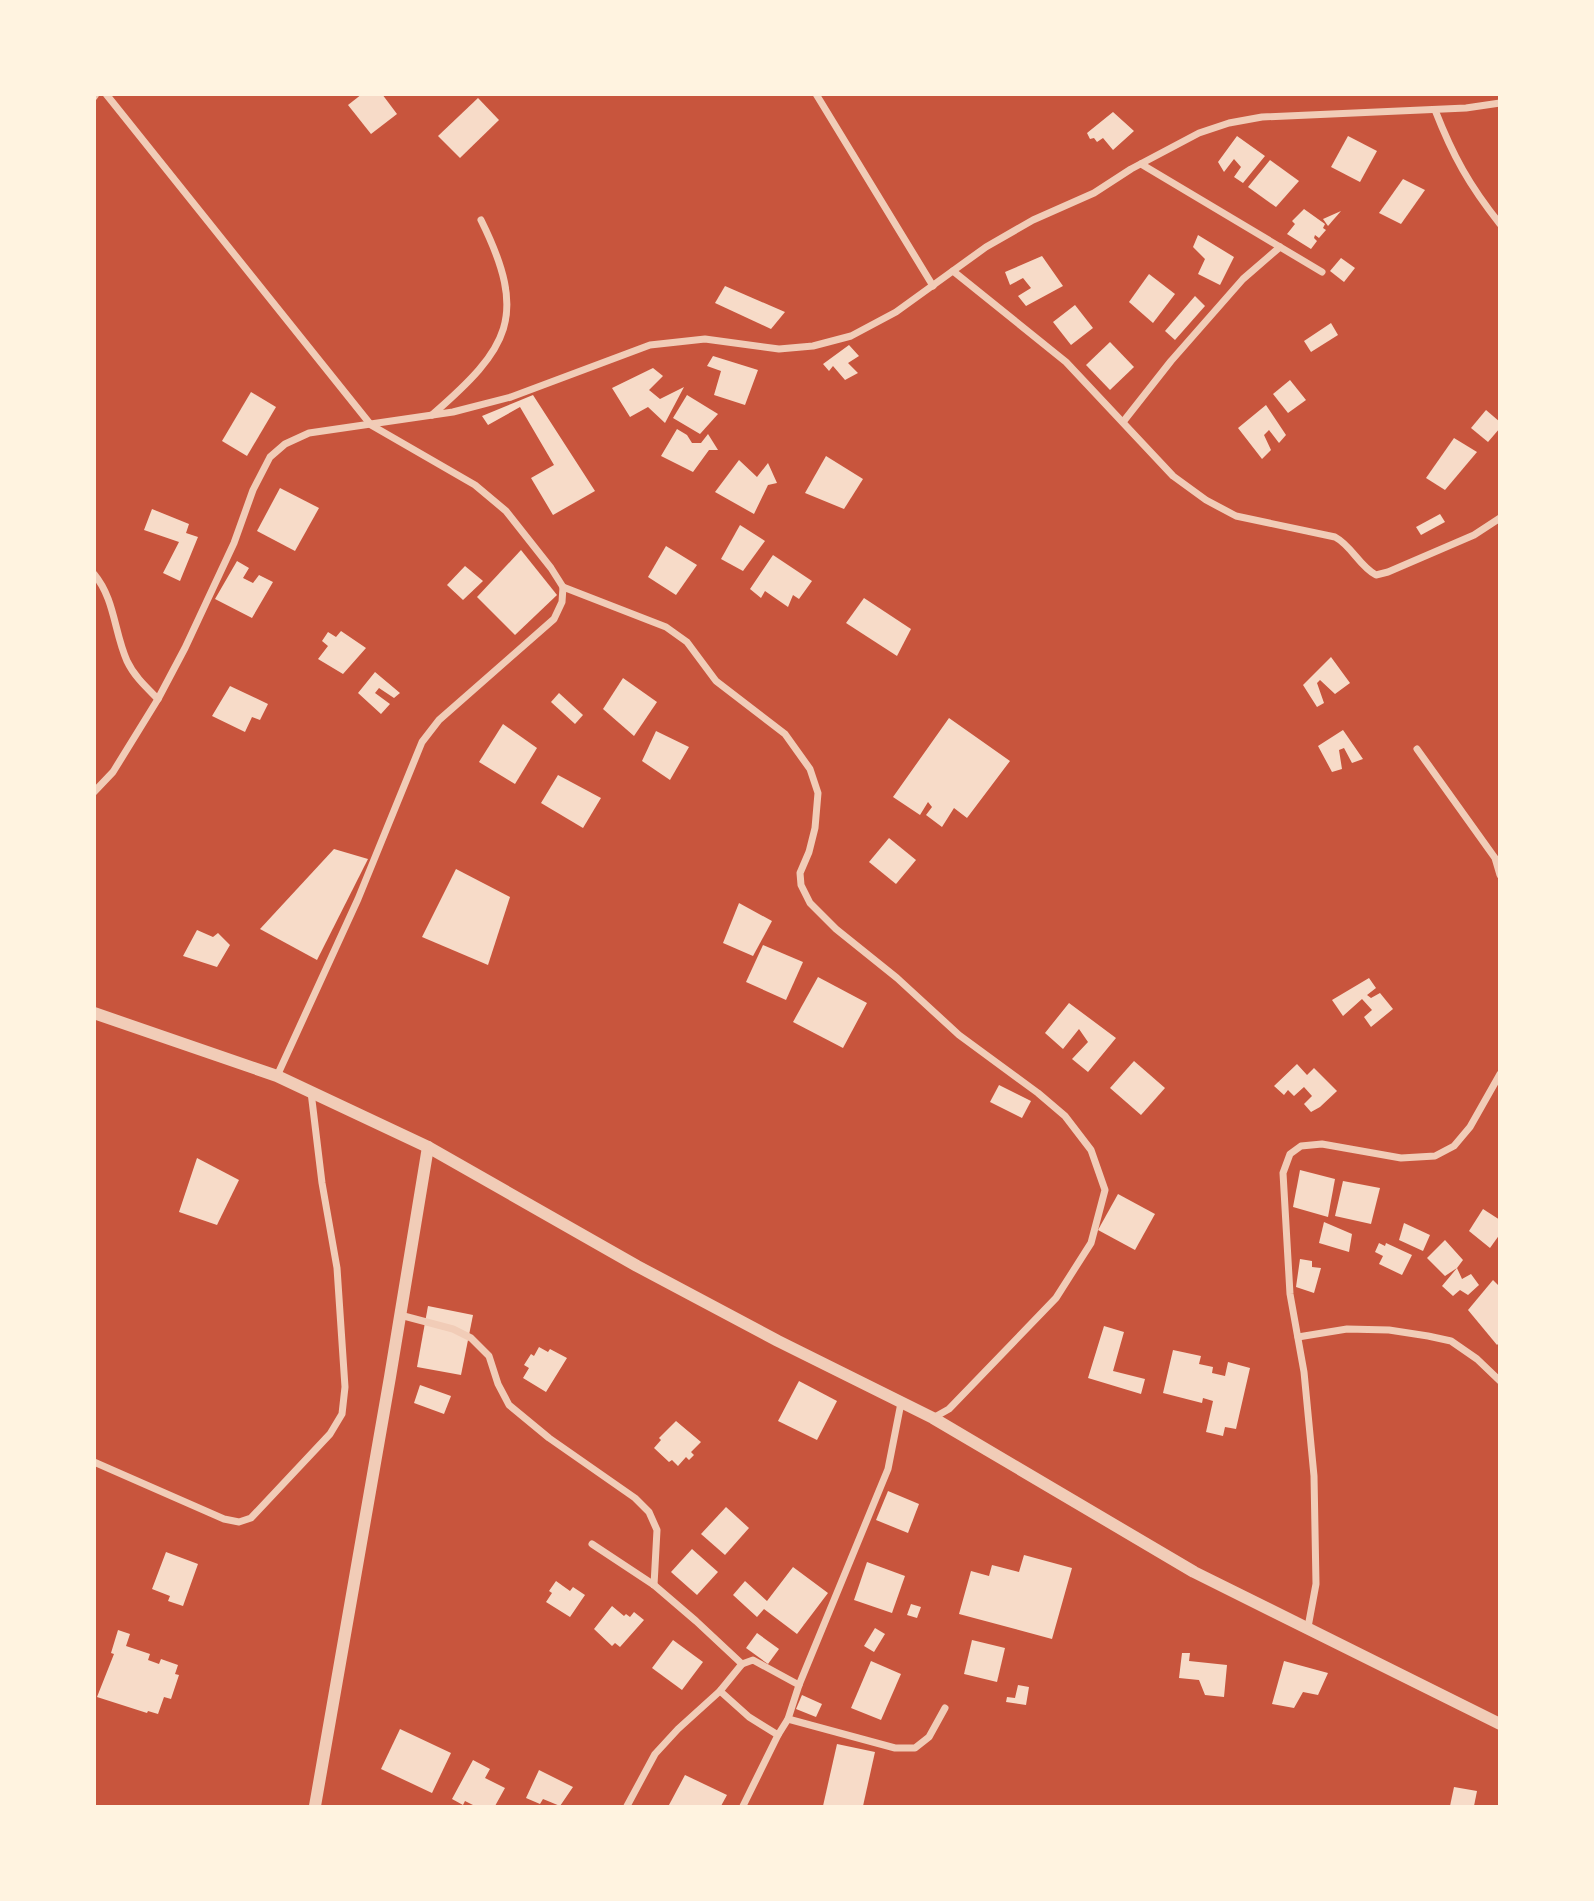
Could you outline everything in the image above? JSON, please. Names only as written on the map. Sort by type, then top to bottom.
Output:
[{"type":"street","points":[[106,94],[371,425],[475,485],[506,511],[563,587],[666,628],[687,642],[716,681],[785,734],[810,769],[818,793],[815,828],[800,873],[810,902],[836,929],[897,978],[959,1035],[1065,1116],[1091,1150],[1105,1190],[1091,1243],[1086,1252],[1056,1298],[960,1399],[933,1418]]},
{"type":"street","points":[[816,94],[933,286]]},
{"type":"street","points":[[94,792],[113,772],[158,699],[234,543],[253,490],[271,457],[285,444],[309,433],[431,416],[511,397],[650,345],[705,339],[779,349],[813,346],[851,336],[896,312],[998,240],[1033,220],[1094,193],[1199,133],[1251,119],[1435,110],[1500,103]]},
{"type":"street","points":[[1435,110],[1452,153],[1477,195],[1500,224]]},
{"type":"street","points":[[1142,164],[1322,272]]},
{"type":"street","points":[[431,416],[469,383],[498,344],[508,315],[508,287],[498,254],[481,220]]},
{"type":"street","points":[[1123,422],[1171,361],[1243,279],[1280,247]]},
{"type":"street","points":[[953,271],[1066,362],[1173,476],[1206,500],[1236,516],[1335,537],[1343,541],[1368,570],[1376,575],[1474,535],[1500,518]]},
{"type":"street","points":[[94,574],[104,585],[126,660],[139,680],[158,699]]},
{"type":"street","points":[[277,1076],[336,951],[422,743],[439,720],[554,619],[562,602],[563,587]]},
{"type":"street","points":[[1417,749],[1495,858],[1500,874]]},
{"type":"street","points":[[94,1013],[277,1076],[428,1147],[637,1266],[933,1418],[1194,1572],[1500,1724]]},
{"type":"street","points":[[1308,1627],[1316,1584],[1314,1476],[1304,1372],[1290,1294],[1283,1173],[1290,1154],[1301,1146],[1322,1144],[1401,1158],[1435,1156],[1454,1146],[1470,1128],[1500,1074]]},
{"type":"street","points":[[94,1462],[224,1519],[239,1522],[251,1518],[330,1434],[342,1414],[345,1387],[337,1268],[322,1183],[311,1091]]},
{"type":"street","points":[[315,1807],[428,1147]]},
{"type":"street","points":[[400,1315],[453,1329],[471,1338],[489,1356],[498,1384],[509,1405],[549,1438],[635,1498],[649,1512],[657,1530],[654,1586]]},
{"type":"street","points":[[1298,1337],[1347,1329],[1390,1330],[1451,1341],[1477,1359],[1500,1381]]},
{"type":"street","points":[[743,1807],[788,1720],[799,1685],[888,1469],[901,1403]]},
{"type":"street","points":[[592,1544],[654,1586],[742,1664]]},
{"type":"street","points":[[627,1807],[655,1754],[678,1728],[720,1691],[742,1664],[753,1660],[799,1685]]},
{"type":"street","points":[[720,1691],[749,1717],[778,1735]]},
{"type":"street","points":[[788,1720],[895,1748],[915,1748],[929,1737],[945,1708]]},
{"type":"building","points":[[362,94],[382,94],[397,114],[371,134],[348,105]]},
{"type":"building","points":[[478,98],[499,120],[460,158],[438,136]]},
{"type":"building","points":[[1113,112],[1134,131],[1113,150],[1103,138],[1097,142],[1094,138],[1090,139],[1087,133]]},
{"type":"building","points":[[1237,136],[1265,156],[1243,183],[1234,177],[1241,167],[1234,159],[1224,172],[1218,162]]},
{"type":"building","points":[[1348,136],[1377,151],[1360,182],[1331,167]]},
{"type":"building","points":[[1270,160],[1299,181],[1276,207],[1248,187]]},
{"type":"building","points":[[1403,179],[1425,190],[1401,224],[1379,213]]},
{"type":"building","points":[[1304,209],[1325,224],[1323,228],[1326,230],[1319,238],[1315,235],[1317,241],[1311,249],[1287,234],[1295,224],[1292,221]]},
{"type":"building","points":[[1341,211],[1328,226],[1323,219]]},
{"type":"building","points":[[1198,235],[1234,257],[1220,285],[1198,274],[1205,259],[1193,247]]},
{"type":"building","points":[[1042,256],[1063,286],[1026,306],[1018,296],[1031,288],[1023,278],[1010,285],[1005,272]]},
{"type":"building","points":[[1341,258],[1355,268],[1344,282],[1330,271]]},
{"type":"building","points":[[1149,274],[1175,294],[1153,323],[1129,302]]},
{"type":"building","points":[[725,286],[785,312],[771,329],[715,303]]},
{"type":"building","points":[[1195,296],[1205,306],[1175,340],[1165,331]]},
{"type":"building","points":[[1075,305],[1093,328],[1071,345],[1053,322]]},
{"type":"building","points":[[1331,323],[1338,335],[1311,352],[1304,341]]},
{"type":"building","points":[[1110,342],[1134,367],[1110,390],[1086,365]]},
{"type":"building","points":[[849,345],[859,356],[848,363],[858,373],[845,380],[833,366],[829,371],[823,364]]},
{"type":"building","points":[[713,356],[758,370],[745,405],[714,395],[721,371],[707,366]]},
{"type":"building","points":[[653,368],[663,376],[649,390],[660,399],[684,387],[665,423],[648,407],[630,417],[612,388]]},
{"type":"building","points":[[1290,380],[1306,400],[1288,413],[1273,394]]},
{"type":"building","points":[[251,392],[276,407],[247,456],[222,441]]},
{"type":"building","points":[[533,395],[595,491],[553,515],[531,478],[554,465],[520,407],[488,425],[482,416]]},
{"type":"building","points":[[687,395],[718,414],[700,434],[673,418]]},
{"type":"building","points":[[1266,405],[1286,435],[1279,443],[1269,430],[1264,435],[1271,450],[1262,459],[1238,428]]},
{"type":"building","points":[[1486,410],[1500,422],[1500,428],[1488,442],[1471,428]]},
{"type":"building","points":[[677,429],[687,435],[692,443],[701,443],[708,434],[718,450],[709,450],[693,472],[661,456]]},
{"type":"building","points":[[1454,438],[1477,452],[1445,490],[1426,478]]},
{"type":"building","points":[[826,456],[863,479],[844,509],[805,493]]},
{"type":"building","points":[[739,460],[757,477],[768,463],[777,483],[768,485],[754,514],[715,492]]},
{"type":"building","points":[[280,488],[319,508],[295,551],[257,531]]},
{"type":"building","points":[[152,509],[189,524],[186,533],[198,537],[180,581],[163,573],[179,542],[144,530]]},
{"type":"building","points":[[1440,514],[1445,522],[1421,535],[1416,527]]},
{"type":"building","points":[[740,525],[765,541],[743,571],[721,559]]},
{"type":"building","points":[[666,546],[697,565],[676,595],[648,577]]},
{"type":"building","points":[[521,550],[557,595],[515,635],[477,597]]},
{"type":"building","points":[[773,555],[812,581],[799,599],[793,595],[788,607],[765,591],[761,598],[750,589]]},
{"type":"building","points":[[237,561],[249,568],[243,578],[253,583],[259,575],[273,582],[252,618],[215,599]]},
{"type":"building","points":[[465,566],[483,581],[463,600],[447,585]]},
{"type":"building","points":[[864,598],[911,629],[897,656],[846,623]]},
{"type":"building","points":[[341,631],[366,648],[343,674],[318,659],[328,646],[322,641],[328,632],[336,637]]},
{"type":"building","points":[[1331,657],[1350,683],[1335,694],[1320,680],[1317,683],[1324,703],[1317,707],[1303,685]]},
{"type":"building","points":[[375,672],[400,693],[394,698],[379,688],[375,693],[390,704],[381,714],[358,693]]},
{"type":"building","points":[[623,678],[657,702],[634,736],[603,709]]},
{"type":"building","points":[[230,686],[268,704],[260,720],[252,717],[245,732],[212,716]]},
{"type":"building","points":[[559,693],[583,715],[575,724],[551,702]]},
{"type":"building","points":[[949,718],[1010,761],[967,818],[954,808],[942,827],[926,815],[932,807],[928,802],[920,815],[893,797]]},
{"type":"building","points":[[503,724],[537,748],[515,784],[479,762]]},
{"type":"building","points":[[1343,730],[1363,759],[1352,763],[1344,748],[1339,750],[1342,769],[1332,772],[1318,746]]},
{"type":"building","points":[[656,731],[689,747],[670,780],[642,761]]},
{"type":"building","points":[[558,775],[601,798],[583,828],[541,803]]},
{"type":"building","points":[[889,838],[916,860],[896,884],[869,862]]},
{"type":"building","points":[[334,849],[368,859],[317,960],[260,929]]},
{"type":"building","points":[[456,869],[510,897],[488,965],[422,937]]},
{"type":"building","points":[[739,903],[772,921],[753,956],[723,943]]},
{"type":"building","points":[[197,930],[213,937],[218,933],[230,945],[217,967],[183,956]]},
{"type":"building","points":[[763,945],[803,962],[786,1000],[746,982]]},
{"type":"building","points":[[818,977],[867,1003],[843,1048],[793,1022]]},
{"type":"building","points":[[1369,978],[1376,988],[1367,995],[1371,998],[1380,993],[1393,1009],[1371,1027],[1364,1017],[1372,1010],[1362,999],[1343,1016],[1332,1000]]},
{"type":"building","points":[[1069,1003],[1116,1038],[1088,1072],[1072,1059],[1088,1042],[1079,1029],[1063,1049],[1045,1033]]},
{"type":"building","points":[[1134,1061],[1165,1088],[1141,1115],[1110,1088]]},
{"type":"building","points":[[1297,1064],[1307,1075],[1314,1068],[1337,1091],[1311,1112],[1304,1104],[1312,1096],[1304,1087],[1294,1096],[1288,1090],[1284,1095],[1274,1086]]},
{"type":"building","points":[[999,1085],[1031,1101],[1022,1118],[990,1102]]},
{"type":"building","points":[[197,1158],[239,1180],[217,1225],[179,1212]]},
{"type":"building","points":[[1300,1170],[1335,1179],[1328,1217],[1293,1207]]},
{"type":"building","points":[[1343,1181],[1380,1188],[1371,1224],[1335,1216]]},
{"type":"building","points":[[1118,1194],[1155,1214],[1135,1250],[1098,1230]]},
{"type":"building","points":[[1483,1209],[1500,1220],[1500,1234],[1490,1248],[1469,1231]]},
{"type":"building","points":[[1324,1222],[1352,1234],[1349,1252],[1319,1243]]},
{"type":"building","points":[[1404,1223],[1430,1235],[1423,1251],[1399,1240]]},
{"type":"building","points":[[1445,1240],[1463,1260],[1445,1276],[1427,1258]]},
{"type":"building","points":[[1379,1243],[1385,1246],[1386,1243],[1412,1255],[1402,1275],[1379,1264],[1383,1256],[1375,1252]]},
{"type":"building","points":[[1300,1259],[1312,1261],[1312,1267],[1321,1268],[1314,1293],[1296,1287]]},
{"type":"building","points":[[1457,1268],[1462,1279],[1471,1274],[1479,1285],[1468,1295],[1460,1290],[1453,1296],[1442,1286]]},
{"type":"building","points":[[1493,1280],[1500,1287],[1500,1342],[1497,1345],[1468,1310]]},
{"type":"building","points":[[428,1306],[473,1315],[461,1375],[417,1367]]},
{"type":"building","points":[[1104,1326],[1124,1332],[1113,1371],[1145,1379],[1141,1394],[1088,1378]]},
{"type":"building","points":[[539,1347],[548,1352],[550,1349],[567,1358],[546,1392],[523,1378],[529,1368],[524,1365]]},
{"type":"building","points":[[1173,1350],[1201,1356],[1199,1364],[1213,1367],[1212,1373],[1225,1376],[1228,1362],[1250,1368],[1236,1429],[1225,1427],[1223,1436],[1206,1432],[1213,1401],[1203,1398],[1202,1403],[1163,1393]]},
{"type":"building","points":[[799,1381],[837,1401],[817,1440],[778,1421]]},
{"type":"building","points":[[420,1385],[451,1396],[444,1414],[414,1403]]},
{"type":"building","points":[[676,1421],[701,1442],[691,1452],[694,1455],[689,1460],[686,1457],[678,1466],[672,1460],[669,1462],[654,1448],[661,1440],[659,1438]]},
{"type":"building","points":[[888,1491],[919,1504],[908,1533],[876,1520]]},
{"type":"building","points":[[726,1507],[749,1528],[725,1555],[701,1534]]},
{"type":"building","points":[[692,1549],[718,1572],[697,1595],[671,1572]]},
{"type":"building","points":[[166,1552],[198,1564],[183,1606],[168,1601],[170,1596],[152,1589]]},
{"type":"building","points":[[1024,1555],[1072,1568],[1052,1639],[959,1614],[971,1571],[989,1576],[992,1565],[1019,1572]]},
{"type":"building","points":[[867,1562],[905,1576],[892,1613],[854,1600]]},
{"type":"building","points":[[793,1567],[828,1593],[797,1634],[764,1609],[757,1617],[733,1595],[745,1581],[767,1601]]},
{"type":"building","points":[[556,1581],[570,1591],[573,1587],[585,1595],[570,1617],[546,1602]]},
{"type":"building","points":[[911,1604],[921,1607],[917,1618],[907,1615]]},
{"type":"building","points":[[612,1606],[624,1616],[626,1614],[630,1617],[634,1612],[644,1620],[620,1647],[615,1643],[612,1646],[594,1629]]},
{"type":"building","points":[[875,1628],[885,1634],[874,1652],[864,1646]]},
{"type":"building","points":[[118,1630],[130,1634],[126,1646],[150,1654],[148,1660],[159,1664],[161,1659],[178,1665],[175,1674],[179,1675],[171,1699],[164,1697],[158,1714],[97,1697],[114,1654],[111,1653]]},
{"type":"building","points":[[757,1633],[779,1649],[768,1664],[746,1648]]},
{"type":"building","points":[[673,1640],[703,1662],[682,1690],[652,1668]]},
{"type":"building","points":[[972,1640],[1005,1648],[997,1682],[964,1674]]},
{"type":"building","points":[[1182,1653],[1190,1653],[1189,1661],[1227,1665],[1224,1697],[1205,1695],[1199,1680],[1179,1678]]},
{"type":"building","points":[[871,1661],[901,1674],[881,1720],[851,1708]]},
{"type":"building","points":[[1284,1661],[1328,1673],[1318,1695],[1303,1692],[1294,1708],[1272,1704]]},
{"type":"building","points":[[1018,1685],[1029,1687],[1026,1705],[1006,1702],[1007,1697],[1015,1698]]},
{"type":"building","points":[[802,1695],[822,1704],[816,1717],[796,1709]]},
{"type":"building","points":[[400,1729],[451,1753],[432,1793],[381,1769]]},
{"type":"building","points":[[837,1744],[875,1752],[863,1806],[823,1806]]},
{"type":"building","points":[[473,1760],[490,1769],[485,1778],[505,1788],[495,1806],[475,1806],[465,1801],[463,1805],[452,1799]]},
{"type":"building","points":[[539,1770],[573,1787],[560,1806],[543,1799],[540,1804],[526,1798]]},
{"type":"building","points":[[685,1775],[727,1795],[721,1806],[669,1805]]},
{"type":"building","points":[[1454,1787],[1477,1791],[1474,1806],[1450,1806]]}]
